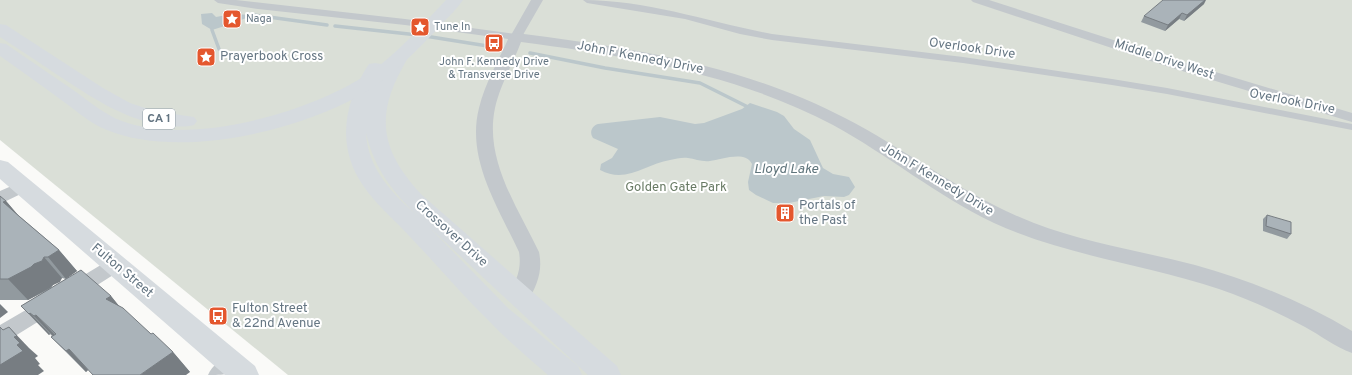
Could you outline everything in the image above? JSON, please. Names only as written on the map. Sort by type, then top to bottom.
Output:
[{"type":"main road","name":"Crossover Drive","points":[[455,0],[437,8],[366,84],[359,102],[356,126],[359,152],[365,170],[380,194],[387,202],[500,316],[568,375]]},
{"type":"main road","name":"CA 1","points":[[0,29],[111,103],[144,116],[174,120],[226,119],[261,113],[293,104],[328,91],[349,80],[400,48]]},
{"type":"main road","name":"CA 1","points":[[0,48],[107,122],[125,129],[154,134],[205,134],[269,124],[314,110],[340,99],[366,84]]},
{"type":"main road","name":"Crossover Drive","points":[[400,48],[384,84],[376,108],[375,123],[377,139],[384,163],[406,192],[607,375]]},
{"type":"main road","name":"Fulton Street","points":[[0,167],[115,265],[231,371]]},
{"type":"main road","points":[[448,262],[466,273],[490,293],[503,296],[519,296],[520,311],[524,324],[536,338],[574,375]]},
{"type":"street","points":[[218,0],[258,6],[405,22],[516,37]]},
{"type":"street","points":[[519,296],[529,278],[531,271],[530,257],[525,243],[496,183],[484,133],[485,118],[489,101],[516,37],[537,0]]},
{"type":"street","name":"Overlook Drive","points":[[587,0],[686,16],[726,28],[761,36],[963,60],[1133,85],[1352,128]]},
{"type":"street","name":"Middle Drive West","points":[[977,0],[1174,64],[1352,118]]},
{"type":"street","name":"John F Kennedy Drive","points":[[516,37],[673,62],[719,73],[759,86],[837,120],[955,194],[999,217],[1043,234],[1075,244],[1196,274],[1239,287],[1292,308],[1352,343]]},
{"type":"street","points":[[0,198],[23,186]]},
{"type":"street","points":[[0,335],[115,265]]},
{"type":"green space","name":"Golden Gate Park","points":[[0,0],[1352,0],[1352,375],[288,375],[0,140]]},
{"type":"water","points":[[212,13],[216,17],[232,14],[254,15],[212,30],[202,24],[201,14]]},
{"type":"water","name":"Lloyd Lake","points":[[750,103],[777,112],[784,116],[794,129],[810,140],[823,168],[833,174],[849,177],[855,187],[849,195],[844,197],[824,196],[789,203],[773,203],[749,190],[748,182],[752,164],[744,157],[732,157],[707,161],[679,158],[661,162],[636,172],[619,175],[609,174],[600,170],[601,164],[612,158],[618,149],[593,138],[591,131],[598,124],[660,117],[695,124],[704,123],[742,109]]},
{"type":"building","points":[[1163,0],[1205,0],[1187,15],[1182,13],[1168,25],[1144,16]]},
{"type":"building","points":[[0,196],[6,201],[3,202],[59,250],[48,257],[44,257],[42,261],[8,279],[0,279]]},
{"type":"building","points":[[1267,215],[1291,222],[1291,234],[1266,226]]},
{"type":"building","points":[[81,270],[111,296],[106,299],[123,308],[173,352],[140,375],[93,375],[69,349],[66,351],[51,337],[56,334],[36,315],[34,316],[30,313],[29,314],[21,306]]},
{"type":"building","points":[[0,327],[3,330],[9,327],[17,336],[14,337],[20,343],[17,345],[23,351],[0,365]]},
{"type":"waterway","points":[[254,15],[327,25]]},
{"type":"waterway","points":[[335,26],[418,35]]},
{"type":"waterway","points":[[212,30],[219,49]]},
{"type":"waterway","points":[[425,36],[500,48]]},
{"type":"waterway","points":[[530,53],[605,68],[700,83],[746,106]]},
{"type":"place","name":"Naga","points":[[232,19]]},
{"type":"place","name":"Tune In","points":[[420,27]]},
{"type":"place","name":"John F. Kennedy Drive & Transverse Drive","points":[[494,43]]},
{"type":"place","name":"Prayerbook Cross","points":[[206,57]]},
{"type":"place","name":"Portals of the Past","points":[[785,213]]},
{"type":"place","name":"Fulton Street & 22nd Avenue","points":[[218,316]]}]
